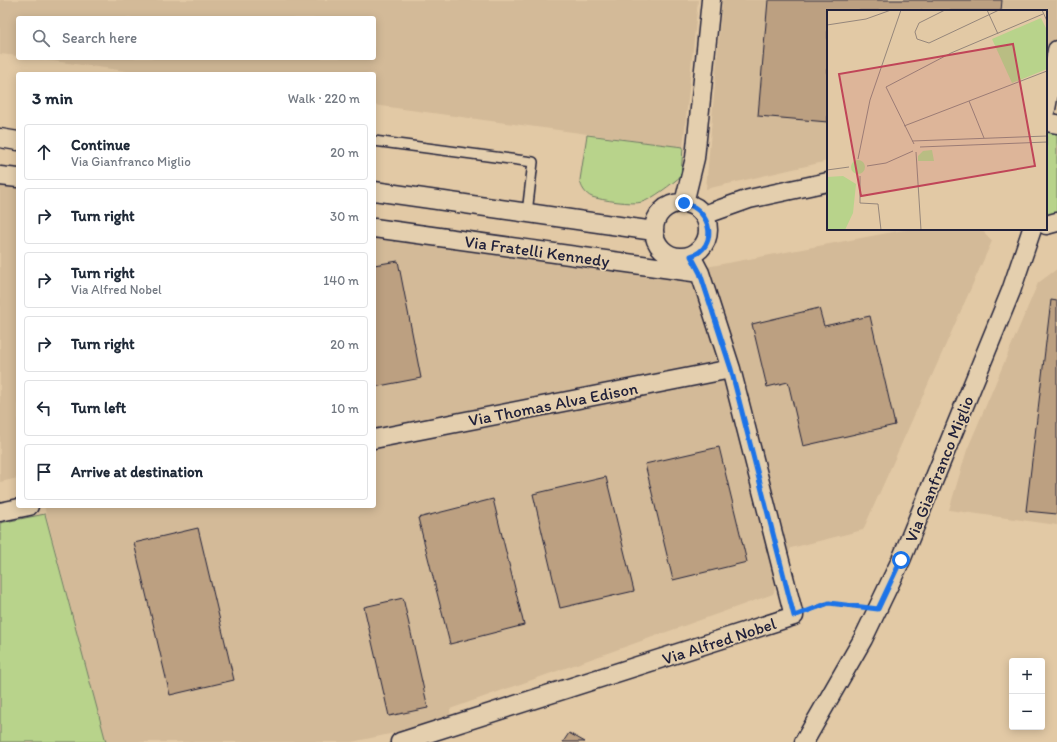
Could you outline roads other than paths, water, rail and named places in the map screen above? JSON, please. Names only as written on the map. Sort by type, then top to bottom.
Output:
[{"type":"street","points":[[684,203],[695,158],[711,0]]},
{"type":"street","points":[[1047,104],[1057,50]]},
{"type":"street","points":[[1047,122],[1057,124]]},
{"type":"street","points":[[0,138],[16,141]]},
{"type":"street","points":[[0,176],[16,178]]},
{"type":"street","points":[[704,214],[749,199],[827,182]]},
{"type":"street","points":[[376,192],[654,231]]},
{"type":"street","points":[[677,203],[684,203],[699,209],[704,214],[708,227],[707,241],[702,248],[691,256],[677,258],[668,255],[661,249],[656,240],[654,231],[658,216],[663,210],[677,203]]},
{"type":"street","points":[[1047,225],[1057,222]]},
{"type":"street","name":"Via Fratelli Kennedy","points":[[376,228],[700,273]]},
{"type":"street","name":"Via Gianfranco Miglio","points":[[804,742],[863,638],[901,560],[1005,306],[1032,230]]},
{"type":"street","name":"Via Alfred Nobel","points":[[400,742],[794,616],[731,369],[700,273],[691,256]]},
{"type":"street","name":"Via Thomas Alva Edison","points":[[376,439],[731,369]]},
{"type":"street","points":[[0,512],[19,508]]},
{"type":"lane","points":[[376,141],[533,162],[527,213]]}]
